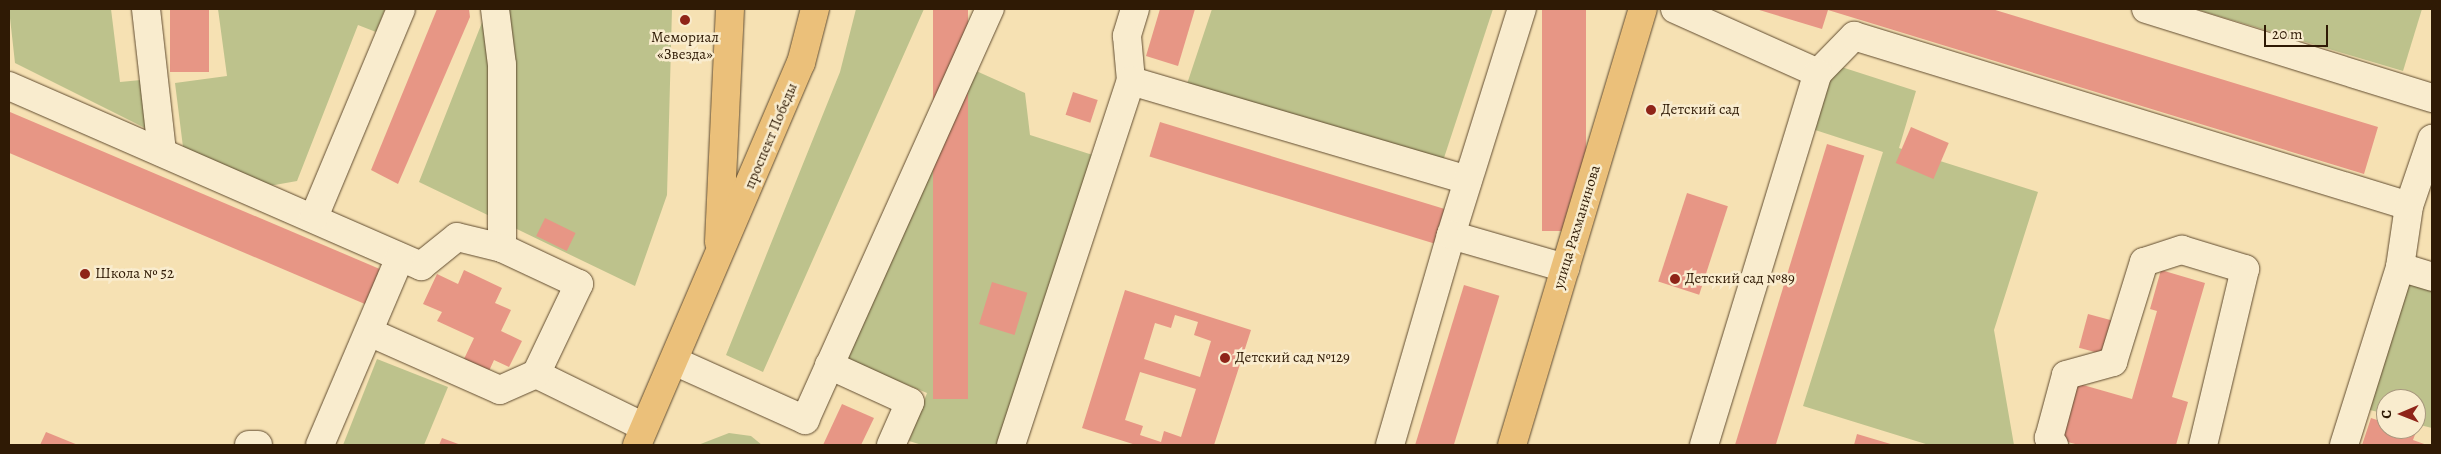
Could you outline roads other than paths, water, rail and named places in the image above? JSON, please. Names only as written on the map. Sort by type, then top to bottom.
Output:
[{"type":"main road","name":"проспект Победы","points":[[718,260],[730,9]]},
{"type":"main road","name":"проспект Победы","points":[[641,436],[802,63],[815,9]]},
{"type":"main road","name":"улица Рахманинова","points":[[1512,445],[1642,9]]},
{"type":"lane","points":[[146,9],[162,152]]},
{"type":"lane","points":[[314,217],[401,9]]},
{"type":"lane","points":[[496,9],[502,65],[502,248]]},
{"type":"lane","points":[[674,361],[805,420],[990,9]]},
{"type":"lane","points":[[1011,445],[1131,81],[1127,36],[1135,9]]},
{"type":"lane","points":[[1390,445],[1450,235],[1522,9]]},
{"type":"lane","points":[[1674,9],[1818,73]]},
{"type":"lane","points":[[2146,9],[2432,98]]},
{"type":"lane","points":[[1704,445],[1818,73],[1854,36],[2409,206]]},
{"type":"lane","points":[[1131,81],[1468,180]]},
{"type":"lane","points":[[9,86],[314,217],[421,266],[457,238],[502,248],[579,284],[536,374],[500,390],[369,332]]},
{"type":"lane","points":[[2344,445],[2400,267],[2409,206],[2432,139]]},
{"type":"lane","points":[[1450,235],[1565,268]]},
{"type":"lane","points":[[2054,445],[2049,438],[2066,375],[2113,362],[2144,262],[2182,250],[2245,269],[2206,445]]},
{"type":"lane","points":[[320,445],[400,257]]},
{"type":"lane","points":[[2400,267],[2432,277]]},
{"type":"lane","points":[[829,364],[910,402],[891,445]]},
{"type":"lane","points":[[536,374],[641,436]]},
{"type":"lane","points":[[249,445],[258,445]]},
{"type":"place","name":"Мемориал «Звезда»","points":[[685,20]]},
{"type":"place","name":"Детский сад","points":[[1651,110]]},
{"type":"place","name":"Школа № 52","points":[[85,274]]},
{"type":"place","name":"Детский сад №89","points":[[1675,279]]},
{"type":"place","name":"Детский сад №129","points":[[1225,358]]}]
